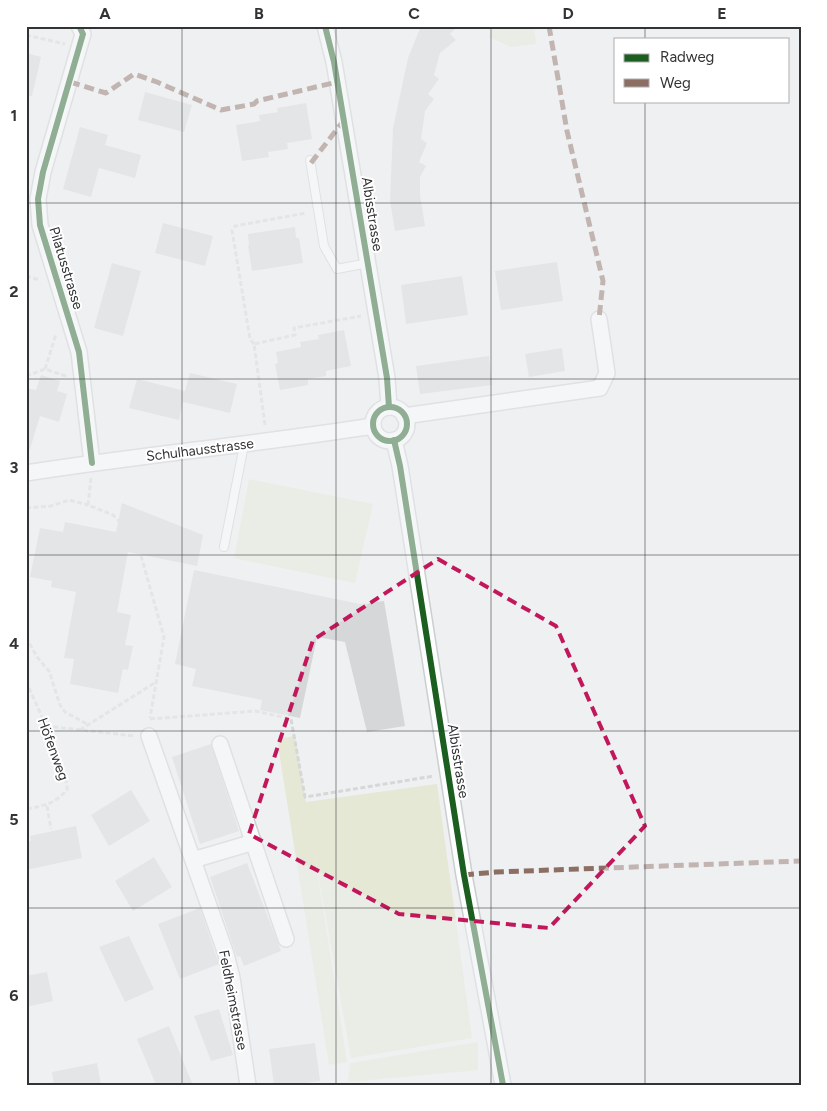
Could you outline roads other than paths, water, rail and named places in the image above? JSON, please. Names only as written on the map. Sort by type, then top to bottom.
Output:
[{"type":"street","name":"Pilatusstrasse","points":[[80,26],[83,34],[38,199],[40,225],[79,352],[92,462]]},
{"type":"street","name":"Albisstrasse","points":[[325,26],[334,62],[368,264],[387,378],[389,407]]},
{"type":"street","points":[[404,416],[600,388],[607,373],[599,319]]},
{"type":"street","points":[[389,407],[398,409],[404,416],[407,425],[405,432],[400,437],[394,440],[387,440],[381,438],[376,433],[373,426],[376,414],[380,410],[389,407]]},
{"type":"street","name":"Schulhausstrasse","points":[[26,473],[92,462],[244,445],[373,426]]},
{"type":"street","name":"Albisstrasse","points":[[394,440],[400,466],[464,875],[502,1085]]},
{"type":"street","name":"Feldheimstrasse","points":[[149,736],[226,954],[232,978],[248,1085]]},
{"type":"street","points":[[220,744],[286,938]]},
{"type":"street","points":[[193,860],[254,842]]},
{"type":"lane","points":[[310,160],[324,246],[337,269],[368,264]]},
{"type":"lane","points":[[224,547],[244,445]]}]
